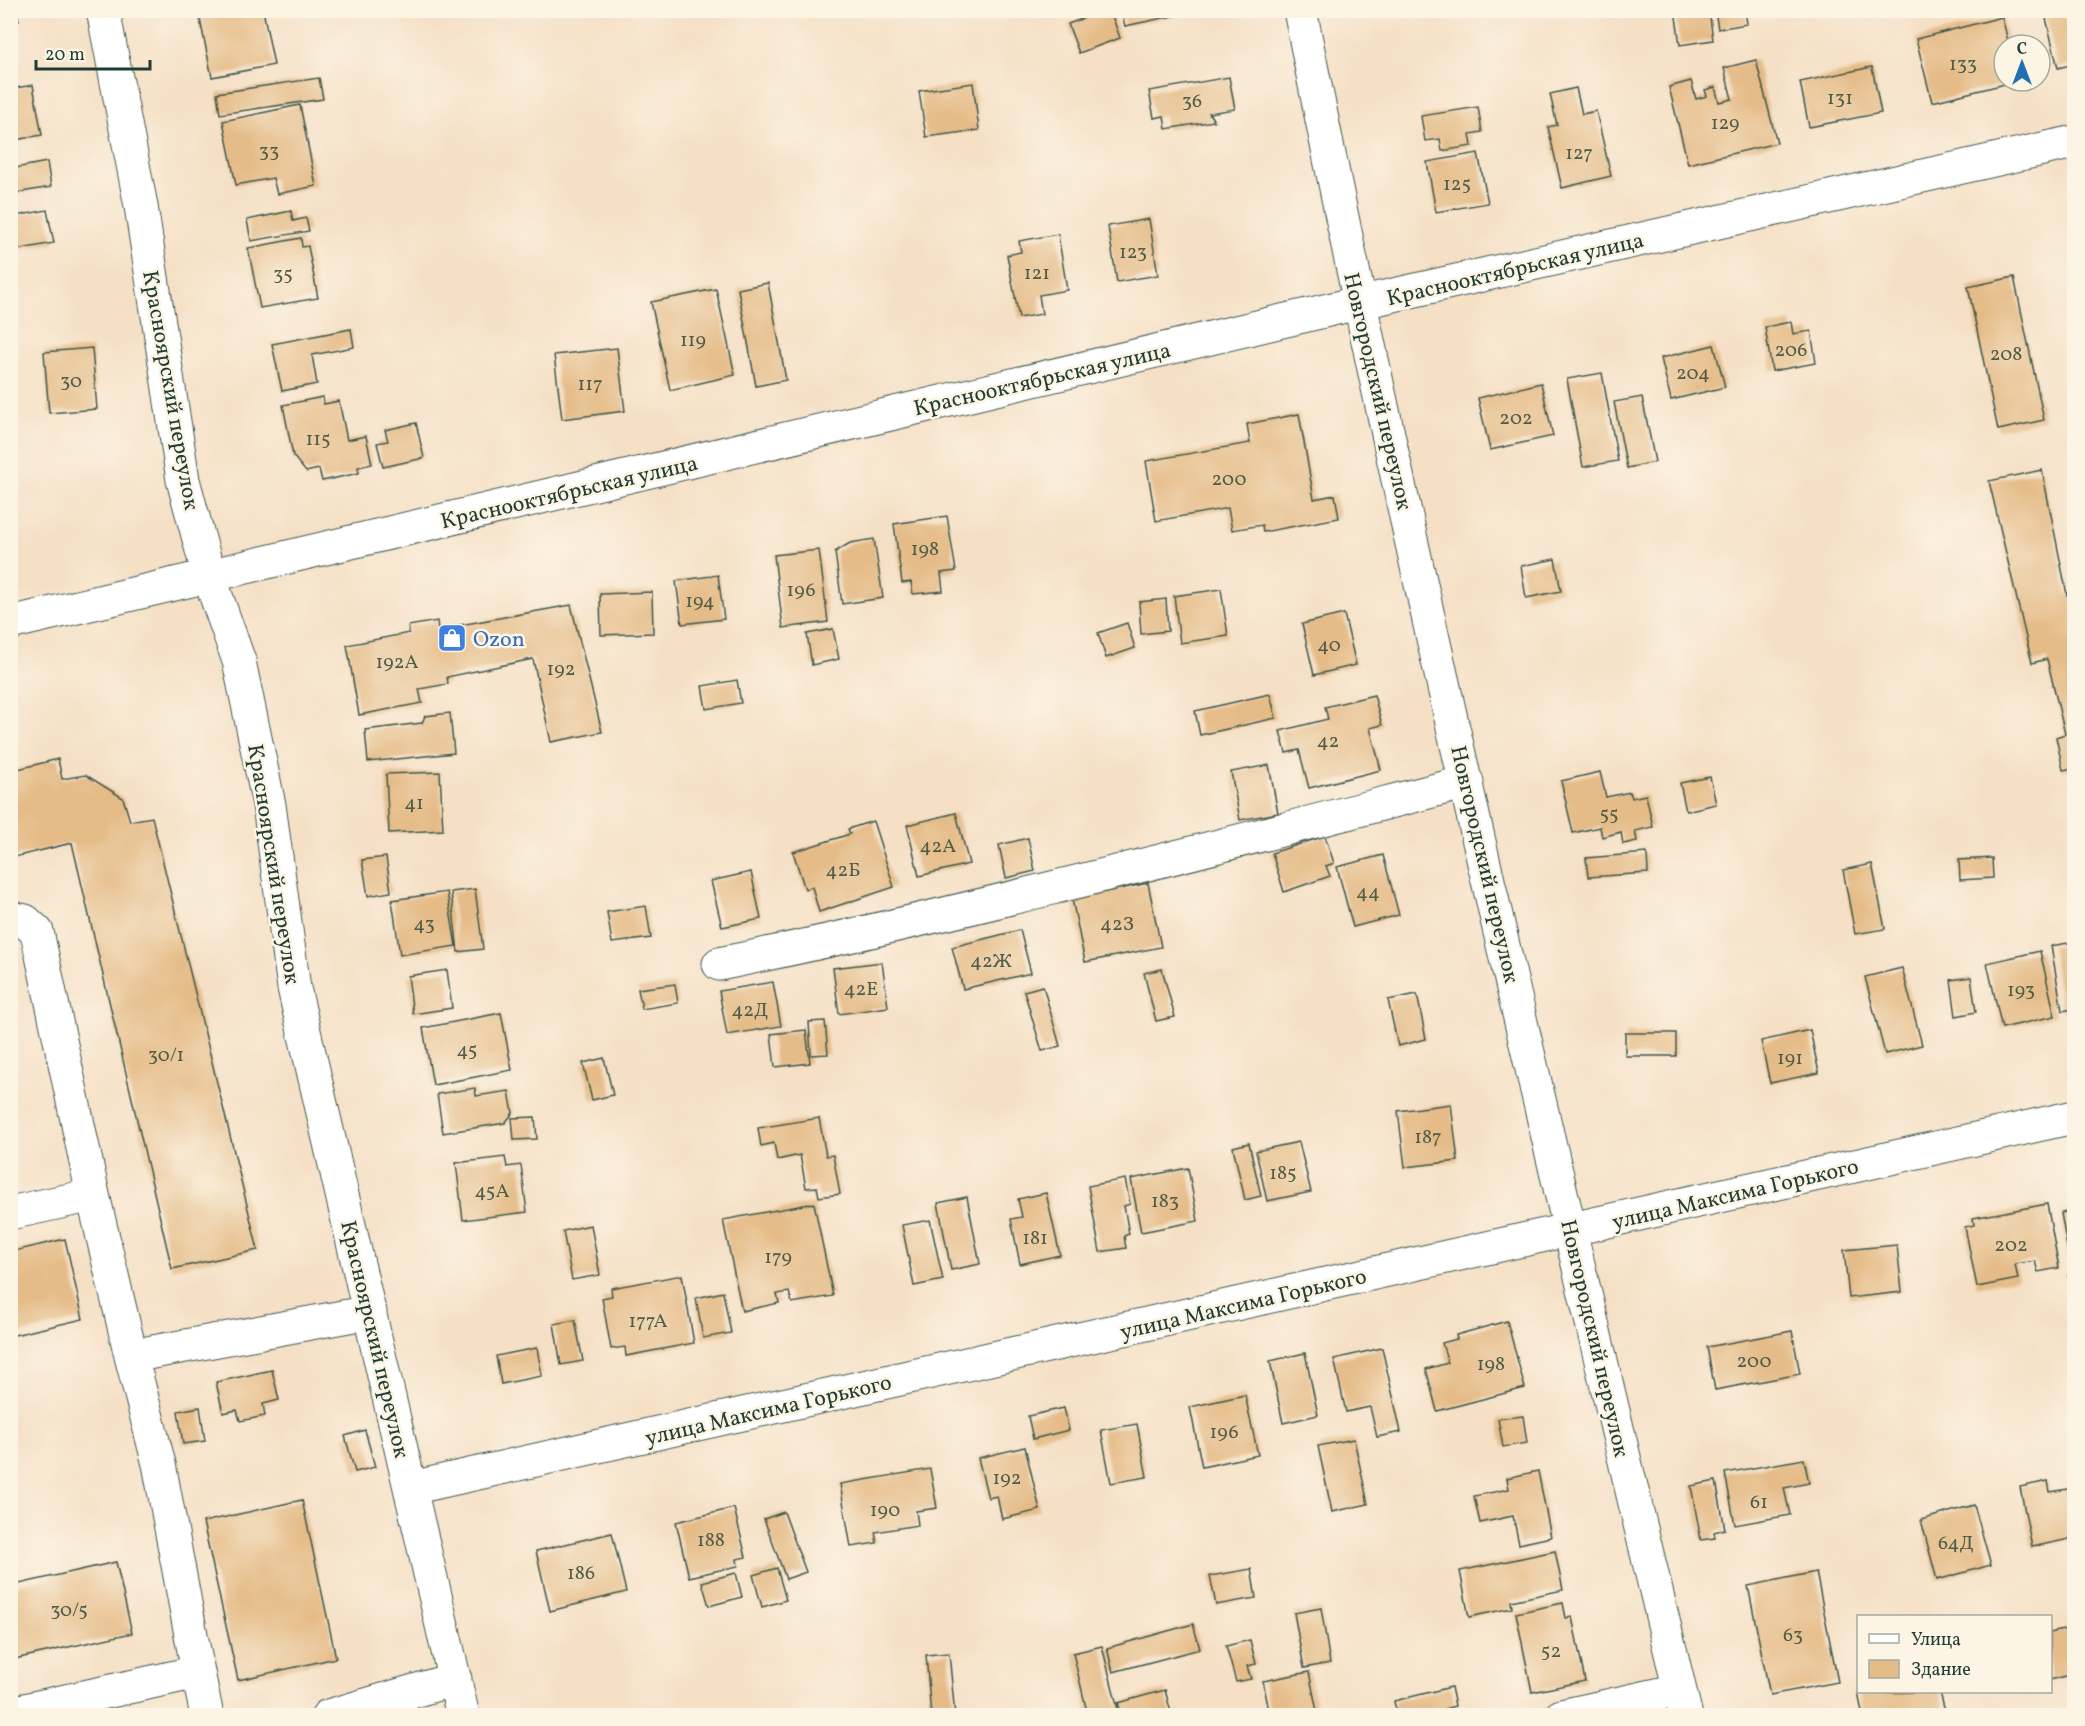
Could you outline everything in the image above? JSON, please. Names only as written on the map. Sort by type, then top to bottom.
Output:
[{"type":"street","name":"Красноярский переулок","points":[[103,10],[141,206],[183,480],[209,576],[239,661],[269,805],[294,988],[463,1716]]},
{"type":"street","name":"Новгородский переулок","points":[[1300,10],[1358,303],[1570,1230],[1682,1703]]},
{"type":"street","name":"Краснооктябрьская улица","points":[[10,623],[1358,303],[2074,142]]},
{"type":"street","points":[[719,964],[888,929],[1023,897],[1467,782]]},
{"type":"street","points":[[10,918],[25,921],[36,932],[93,1195],[159,1464],[207,1716]]},
{"type":"street","name":"улица Максима Горького","points":[[411,1488],[2074,1117]]},
{"type":"street","points":[[10,1213],[93,1195]]},
{"type":"street","points":[[131,1356],[370,1312]]},
{"type":"street","points":[[10,1713],[198,1672]]},
{"type":"street","points":[[328,1716],[455,1679]]},
{"type":"street","points":[[1561,1716],[1682,1703]]},
{"type":"building","points":[[10,10],[17,10],[19,21],[10,23]]},
{"type":"building","points":[[198,10],[263,10],[274,65],[212,77]]},
{"type":"building","points":[[1110,10],[1120,38],[1079,53],[1068,24]]},
{"type":"building","points":[[1121,10],[1192,10],[1192,12],[1125,26]]},
{"type":"building","points":[[1675,10],[1709,10],[1713,40],[1680,45]]},
{"type":"building","points":[[1715,10],[1745,10],[1747,24],[1718,29]]},
{"type":"building","points":[[2044,10],[2074,10],[2074,64],[2058,68],[2052,33],[2050,33]]},
{"type":"building","points":[[2002,17],[2006,33],[1992,33],[1992,87],[1932,102],[1916,39]]},
{"type":"building","points":[[1756,60],[1777,143],[1688,164],[1669,87],[1691,81],[1696,99],[1707,96],[1705,90],[1715,87],[1719,102],[1732,99],[1724,68]]},
{"type":"building","points":[[1872,67],[1881,113],[1809,127],[1800,82]]},
{"type":"building","points":[[1229,77],[1235,109],[1209,113],[1214,121],[1166,129],[1164,116],[1154,118],[1149,91]]},
{"type":"building","points":[[319,78],[323,99],[220,114],[217,93]]},
{"type":"building","points":[[973,83],[979,130],[926,137],[919,91]]},
{"type":"building","points":[[33,85],[42,135],[10,141],[10,89]]},
{"type":"building","points":[[1576,88],[1582,114],[1596,111],[1611,176],[1562,188],[1548,127],[1557,125],[1550,94]]},
{"type":"building","points":[[300,105],[316,186],[277,194],[273,178],[236,185],[223,121]]},
{"type":"building","points":[[1478,107],[1482,132],[1470,134],[1472,146],[1442,151],[1440,139],[1425,141],[1421,116]]},
{"type":"building","points":[[1478,153],[1488,203],[1436,212],[1427,162]]},
{"type":"building","points":[[47,162],[51,187],[10,194],[10,169]]},
{"type":"building","points":[[47,210],[54,243],[10,251],[10,217]]},
{"type":"building","points":[[291,211],[293,221],[306,218],[309,231],[251,241],[247,220]]},
{"type":"building","points":[[1149,219],[1158,275],[1117,282],[1108,226]]},
{"type":"building","points":[[1058,234],[1067,290],[1039,295],[1042,314],[1019,318],[1007,255],[1021,252],[1019,241]]},
{"type":"building","points":[[301,238],[302,247],[308,246],[318,298],[260,308],[248,248]]},
{"type":"building","points":[[2014,277],[2044,420],[1998,430],[1968,287]]},
{"type":"building","points":[[768,283],[786,380],[756,386],[738,289]]},
{"type":"building","points":[[716,289],[735,375],[670,390],[651,302]]},
{"type":"building","points":[[1791,322],[1793,334],[1811,331],[1816,363],[1772,371],[1765,327]]},
{"type":"building","points":[[351,329],[354,347],[312,355],[317,384],[282,391],[272,344]]},
{"type":"building","points":[[1714,345],[1725,387],[1671,400],[1661,358]]},
{"type":"building","points":[[92,348],[97,409],[49,413],[44,352]]},
{"type":"building","points":[[617,348],[625,411],[562,419],[554,355]]},
{"type":"building","points":[[1602,373],[1618,461],[1583,467],[1567,379]]},
{"type":"building","points":[[1541,383],[1553,436],[1490,450],[1478,398]]},
{"type":"building","points":[[323,397],[324,404],[339,401],[347,440],[366,436],[372,464],[358,467],[359,473],[322,481],[319,469],[306,472],[293,456],[283,405]]},
{"type":"building","points":[[1642,397],[1655,462],[1627,468],[1614,402]]},
{"type":"building","points":[[1299,414],[1314,499],[1335,495],[1339,518],[1263,532],[1262,525],[1232,530],[1228,508],[1156,521],[1146,461],[1250,443],[1247,424]]},
{"type":"building","points":[[416,423],[424,458],[383,467],[377,443],[388,441],[385,430]]},
{"type":"building","points":[[2042,470],[2067,595],[2074,593],[2074,768],[2063,770],[2056,737],[2065,734],[2047,659],[2032,663],[1989,481]]},
{"type":"building","points":[[947,516],[956,571],[941,573],[943,591],[913,594],[911,582],[902,583],[894,524]]},
{"type":"building","points":[[874,539],[883,598],[842,604],[835,552],[850,543]]},
{"type":"building","points":[[819,550],[828,622],[783,628],[774,555]]},
{"type":"building","points":[[1555,559],[1561,591],[1526,598],[1521,566]]},
{"type":"building","points":[[718,575],[724,619],[682,624],[676,581]]},
{"type":"building","points":[[1221,589],[1228,636],[1180,643],[1174,596]]},
{"type":"building","points":[[652,592],[653,633],[601,635],[600,594]]},
{"type":"building","points":[[1166,599],[1168,631],[1141,634],[1139,602]]},
{"type":"building","points":[[571,605],[602,732],[551,742],[533,659],[447,677],[448,684],[419,689],[422,703],[359,715],[347,645],[409,633],[408,626],[437,621],[438,629]]},
{"type":"building","points":[[1344,614],[1356,665],[1314,675],[1302,624]]},
{"type":"building","points":[[1127,623],[1135,648],[1106,658],[1098,633]]},
{"type":"building","points":[[833,629],[839,659],[812,665],[807,634]]},
{"type":"building","points":[[737,680],[741,703],[706,709],[702,686]]},
{"type":"building","points":[[1270,694],[1276,718],[1200,735],[1195,711]]},
{"type":"building","points":[[1374,695],[1382,725],[1370,728],[1381,770],[1309,788],[1299,750],[1286,753],[1280,731],[1328,719],[1325,707]]},
{"type":"building","points":[[450,713],[454,753],[368,762],[365,730],[422,723],[425,716]]},
{"type":"building","points":[[58,759],[62,779],[86,775],[123,798],[130,821],[152,817],[258,1250],[172,1269],[72,843],[10,858],[10,771]]},
{"type":"building","points":[[1269,765],[1278,813],[1240,820],[1231,772]]},
{"type":"building","points":[[440,772],[443,830],[389,833],[386,774]]},
{"type":"building","points":[[1600,772],[1606,797],[1630,792],[1632,798],[1646,795],[1653,827],[1635,831],[1637,841],[1623,844],[1621,832],[1602,837],[1600,827],[1573,833],[1561,781]]},
{"type":"building","points":[[1710,777],[1716,804],[1686,811],[1680,783]]},
{"type":"building","points":[[956,813],[969,864],[919,876],[907,825]]},
{"type":"building","points":[[873,821],[894,887],[819,912],[812,887],[805,889],[793,852],[850,834],[848,829]]},
{"type":"building","points":[[1325,836],[1334,863],[1326,866],[1330,876],[1284,892],[1272,853]]},
{"type":"building","points":[[1028,838],[1035,871],[1006,878],[999,845]]},
{"type":"building","points":[[1647,853],[1648,873],[1588,877],[1586,858]]},
{"type":"building","points":[[1383,855],[1399,915],[1353,927],[1337,867]]},
{"type":"building","points":[[386,857],[391,892],[368,896],[362,860]]},
{"type":"building","points":[[1992,858],[1993,878],[1960,880],[1959,860]]},
{"type":"building","points":[[1872,864],[1885,929],[1855,934],[1843,870]]},
{"type":"building","points":[[751,872],[761,919],[722,927],[711,881]]},
{"type":"building","points":[[1148,883],[1161,947],[1085,962],[1072,899]]},
{"type":"building","points":[[475,889],[483,949],[458,952],[451,892]]},
{"type":"building","points":[[447,892],[456,946],[400,955],[392,900]]},
{"type":"building","points":[[646,906],[651,938],[612,943],[607,912]]},
{"type":"building","points":[[1020,930],[1031,973],[963,989],[952,947]]},
{"type":"building","points":[[2074,942],[2074,1009],[2062,1011],[2051,946]]},
{"type":"building","points":[[2040,951],[2055,1016],[2002,1028],[1987,963]]},
{"type":"building","points":[[882,962],[888,1007],[839,1014],[833,968]]},
{"type":"building","points":[[1902,968],[1922,1045],[1885,1054],[1865,977]]},
{"type":"building","points":[[1162,969],[1175,1017],[1156,1021],[1144,973]]},
{"type":"building","points":[[447,970],[452,1008],[413,1014],[408,976]]},
{"type":"building","points":[[1971,977],[1976,1012],[1956,1016],[1951,980]]},
{"type":"building","points":[[773,982],[781,1026],[727,1035],[719,991]]},
{"type":"building","points":[[675,984],[678,1003],[642,1009],[638,989]]},
{"type":"building","points":[[1043,986],[1060,1046],[1042,1051],[1024,991]]},
{"type":"building","points":[[1417,994],[1426,1039],[1398,1046],[1388,1000]]},
{"type":"building","points":[[501,1013],[512,1070],[433,1085],[423,1028]]},
{"type":"building","points":[[825,1021],[828,1054],[811,1055],[809,1022]]},
{"type":"building","points":[[806,1030],[810,1063],[775,1067],[771,1034]]},
{"type":"building","points":[[1810,1030],[1819,1073],[1770,1083],[1761,1041]]},
{"type":"building","points":[[1625,1033],[1676,1033],[1676,1056],[1625,1056]]},
{"type":"building","points":[[604,1058],[613,1095],[592,1100],[583,1063]]},
{"type":"building","points":[[475,1088],[476,1096],[509,1091],[513,1113],[505,1123],[443,1133],[437,1094]]},
{"type":"building","points":[[1451,1104],[1458,1161],[1405,1167],[1398,1111]]},
{"type":"building","points":[[535,1117],[537,1139],[514,1140],[512,1118]]},
{"type":"building","points":[[819,1118],[826,1156],[833,1155],[840,1194],[819,1197],[817,1187],[806,1188],[800,1155],[777,1160],[774,1143],[761,1146],[758,1128]]},
{"type":"building","points":[[1299,1142],[1311,1192],[1267,1201],[1256,1151]]},
{"type":"building","points":[[1249,1143],[1261,1196],[1245,1200],[1233,1147]]},
{"type":"building","points":[[505,1157],[507,1167],[521,1165],[527,1212],[463,1220],[456,1163]]},
{"type":"building","points":[[1188,1168],[1198,1221],[1141,1232],[1131,1179]]},
{"type":"building","points":[[1125,1179],[1130,1204],[1124,1206],[1129,1234],[1124,1236],[1126,1248],[1100,1252],[1088,1186]]},
{"type":"building","points":[[1046,1193],[1060,1255],[1020,1264],[1011,1219],[1022,1217],[1018,1199]]},
{"type":"building","points":[[967,1197],[980,1264],[951,1270],[938,1203]]},
{"type":"building","points":[[814,1203],[833,1296],[792,1303],[789,1292],[777,1294],[779,1303],[742,1311],[723,1220]]},
{"type":"building","points":[[2047,1204],[2059,1268],[2038,1272],[2035,1261],[2015,1264],[2018,1279],[1977,1287],[1965,1227],[1974,1225],[1973,1218]]},
{"type":"building","points":[[2074,1211],[2074,1268],[2071,1269],[2061,1213]]},
{"type":"building","points":[[930,1220],[943,1280],[914,1286],[902,1225]]},
{"type":"building","points":[[591,1225],[600,1275],[572,1280],[563,1231]]},
{"type":"building","points":[[65,1239],[83,1319],[10,1336],[10,1252]]},
{"type":"building","points":[[1897,1245],[1902,1292],[1849,1298],[1844,1250]]},
{"type":"building","points":[[2074,1273],[2074,1308],[2073,1308],[2068,1275]]},
{"type":"building","points":[[682,1275],[694,1343],[626,1356],[625,1347],[611,1349],[602,1298],[612,1296],[611,1288]]},
{"type":"building","points":[[723,1292],[731,1333],[703,1338],[696,1298]]},
{"type":"building","points":[[575,1320],[583,1361],[561,1365],[554,1324]]},
{"type":"building","points":[[1507,1321],[1525,1388],[1437,1411],[1426,1369],[1448,1363],[1442,1343],[1457,1339],[1456,1335]]},
{"type":"building","points":[[1792,1331],[1800,1374],[1715,1390],[1707,1347]]},
{"type":"building","points":[[537,1348],[542,1376],[501,1384],[496,1356]]},
{"type":"building","points":[[1382,1348],[1401,1432],[1377,1437],[1370,1407],[1346,1412],[1334,1359]]},
{"type":"building","points":[[1305,1353],[1318,1415],[1283,1423],[1270,1361]]},
{"type":"building","points":[[272,1370],[279,1400],[263,1404],[265,1416],[240,1421],[237,1410],[223,1413],[216,1382]]},
{"type":"building","points":[[1245,1395],[1258,1455],[1202,1467],[1190,1407]]},
{"type":"building","points":[[200,1407],[205,1441],[183,1444],[178,1411]]},
{"type":"building","points":[[1064,1408],[1069,1430],[1033,1439],[1028,1416]]},
{"type":"building","points":[[1523,1416],[1527,1443],[1503,1447],[1498,1419]]},
{"type":"building","points":[[1137,1424],[1147,1477],[1111,1483],[1101,1430]]},
{"type":"building","points":[[365,1430],[375,1467],[355,1472],[345,1436]]},
{"type":"building","points":[[1354,1439],[1368,1504],[1332,1512],[1318,1446]]},
{"type":"building","points":[[1025,1447],[1040,1510],[1002,1519],[997,1496],[988,1498],[978,1458]]},
{"type":"building","points":[[1804,1459],[1809,1483],[1784,1488],[1790,1515],[1735,1525],[1725,1473]]},
{"type":"building","points":[[930,1469],[937,1508],[916,1511],[918,1525],[875,1532],[877,1543],[851,1547],[840,1484]]},
{"type":"building","points":[[1538,1471],[1551,1537],[1519,1544],[1513,1516],[1480,1523],[1474,1496],[1509,1489],[1507,1478]]},
{"type":"building","points":[[1716,1481],[1725,1529],[1714,1532],[1715,1538],[1701,1540],[1691,1486]]},
{"type":"building","points":[[2048,1481],[2050,1492],[2074,1488],[2074,1538],[2032,1547],[2020,1487]]},
{"type":"building","points":[[302,1500],[336,1658],[238,1680],[203,1522]]},
{"type":"building","points":[[1974,1505],[1991,1565],[1937,1580],[1921,1520]]},
{"type":"building","points":[[734,1508],[746,1557],[737,1559],[738,1566],[689,1577],[676,1522]]},
{"type":"building","points":[[784,1512],[806,1572],[786,1579],[764,1519]]},
{"type":"building","points":[[612,1533],[626,1592],[550,1611],[536,1551]]},
{"type":"building","points":[[1555,1551],[1563,1590],[1511,1601],[1512,1608],[1469,1617],[1460,1571]]},
{"type":"building","points":[[116,1562],[132,1633],[10,1660],[10,1586]]},
{"type":"building","points":[[777,1568],[786,1600],[762,1607],[753,1575]]},
{"type":"building","points":[[1251,1569],[1256,1598],[1216,1605],[1210,1576]]},
{"type":"building","points":[[1816,1572],[1838,1682],[1770,1695],[1748,1586]]},
{"type":"building","points":[[736,1573],[742,1597],[709,1606],[702,1582]]},
{"type":"building","points":[[1563,1603],[1566,1618],[1572,1617],[1585,1681],[1532,1692],[1516,1613]]},
{"type":"building","points":[[1321,1608],[1330,1663],[1304,1668],[1294,1613]]},
{"type":"building","points":[[1193,1624],[1200,1649],[1113,1672],[1107,1648]]},
{"type":"building","points":[[2072,1628],[2074,1674],[2052,1680],[2052,1633]]},
{"type":"building","points":[[1250,1640],[1256,1664],[1247,1666],[1251,1679],[1236,1682],[1226,1646]]},
{"type":"building","points":[[1102,1646],[1119,1713],[1088,1716],[1073,1653]]},
{"type":"building","points":[[949,1653],[955,1716],[931,1716],[926,1655]]},
{"type":"building","points":[[1309,1672],[1318,1716],[1270,1716],[1263,1681]]},
{"type":"building","points":[[1451,1687],[1455,1706],[1444,1709],[1446,1716],[1397,1716],[1394,1701]]},
{"type":"building","points":[[1165,1690],[1172,1716],[1122,1716],[1118,1703]]},
{"type":"building","points":[[1858,1693],[1940,1693],[1946,1716],[1850,1716],[1862,1712]]},
{"type":"place","name":"Ozon","points":[[452,638]]}]
